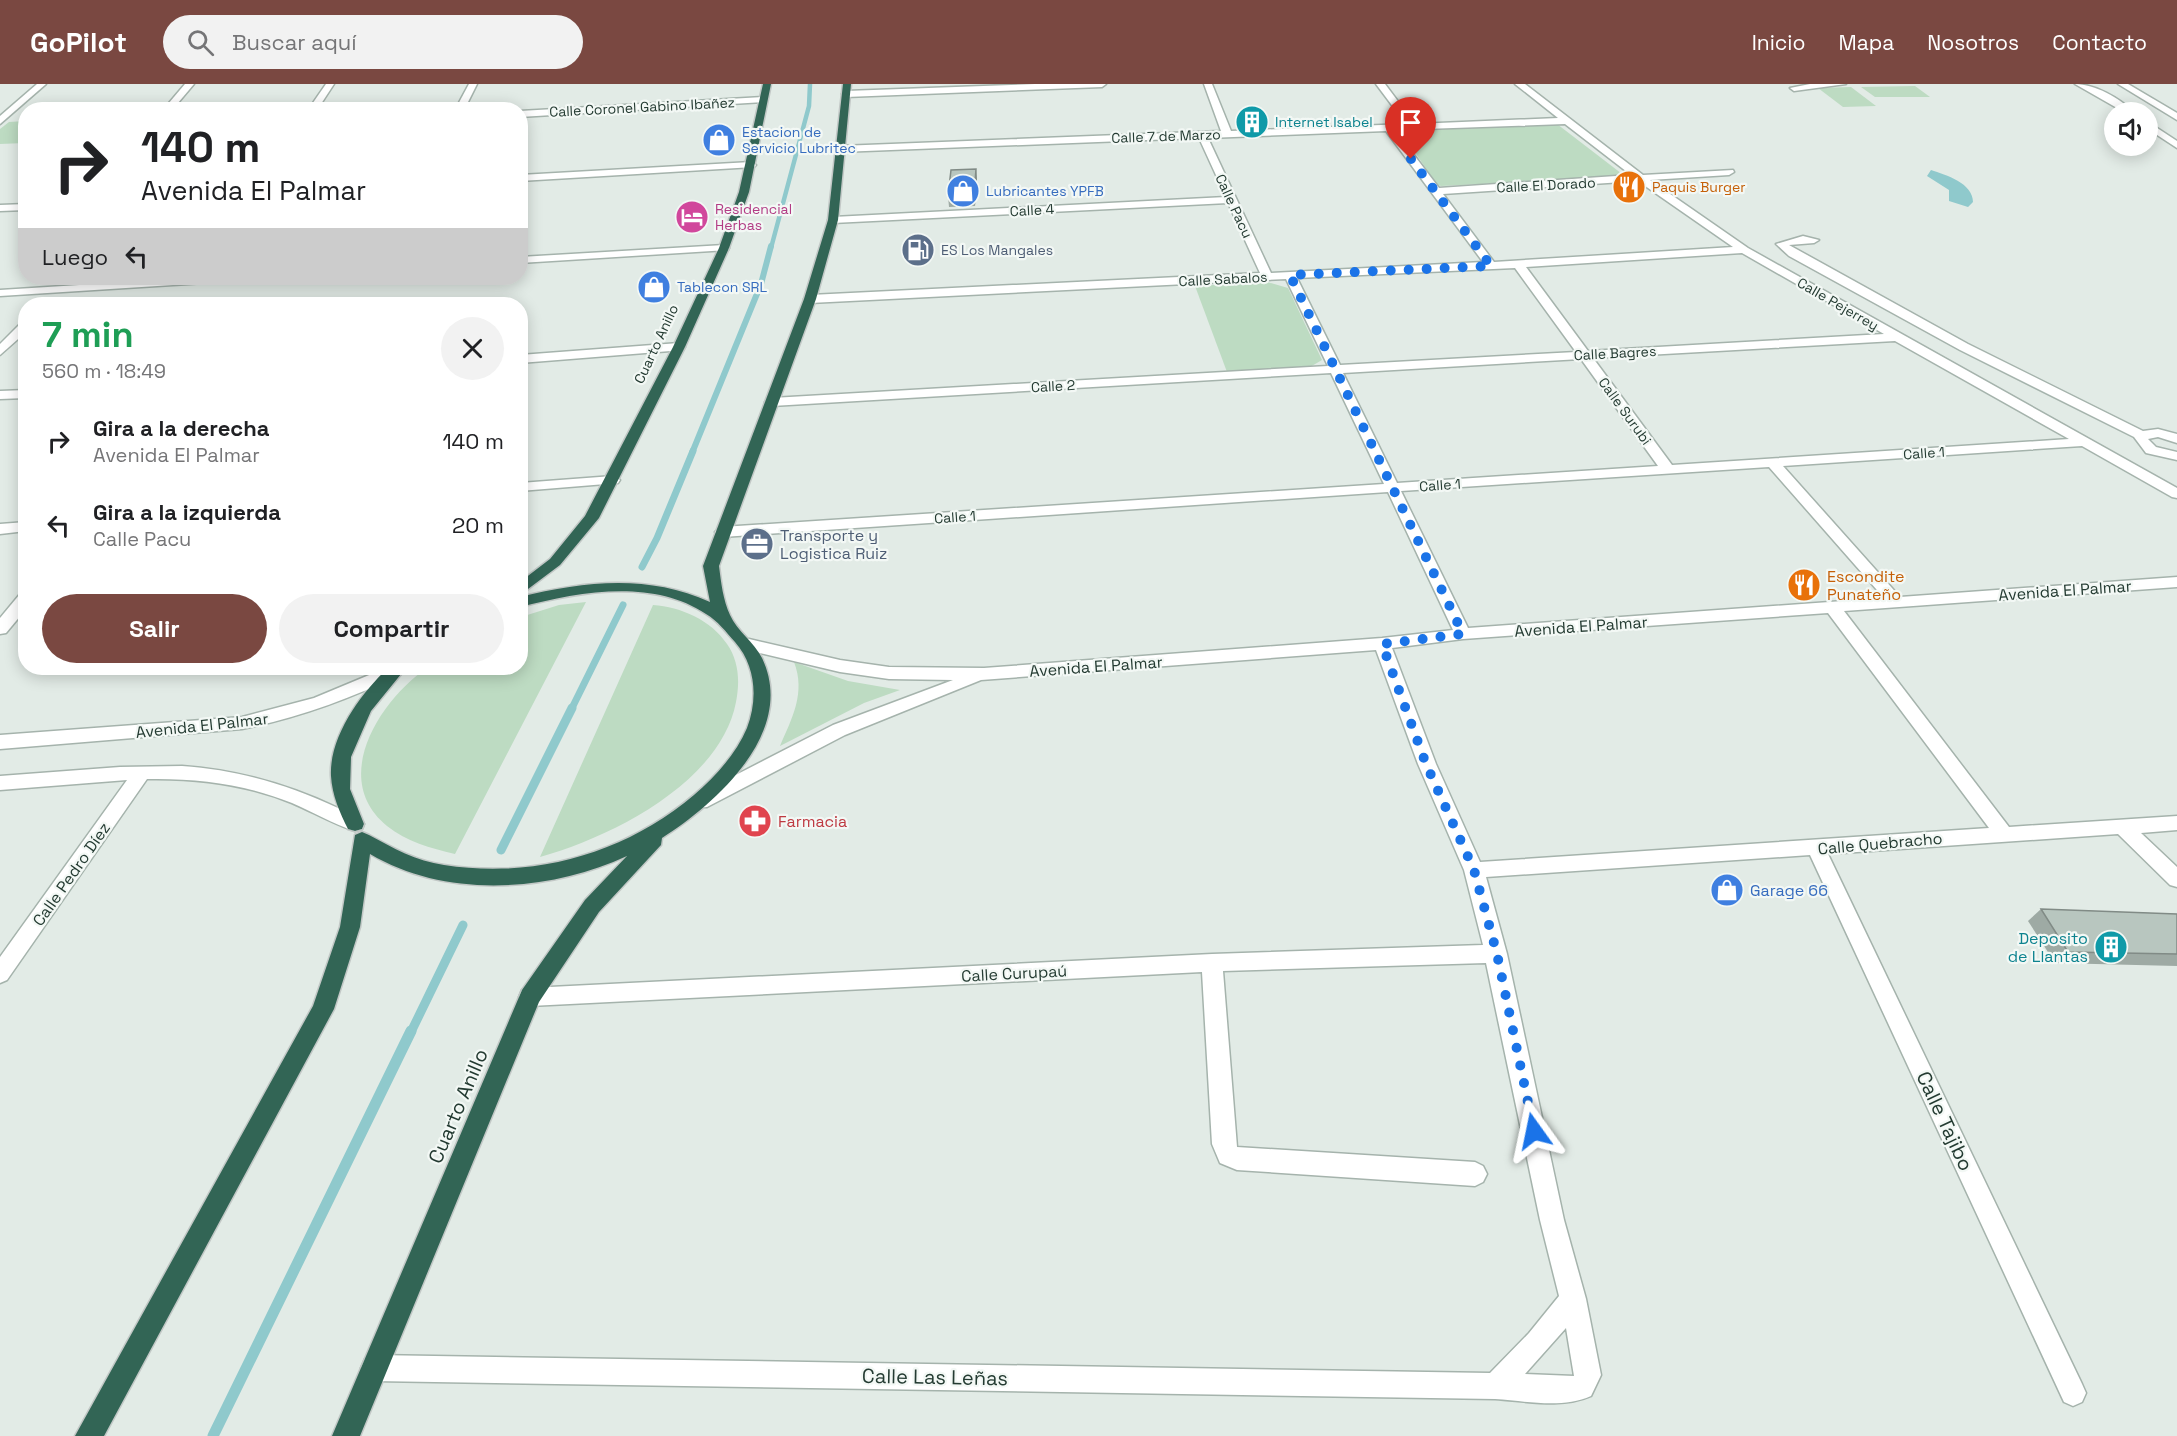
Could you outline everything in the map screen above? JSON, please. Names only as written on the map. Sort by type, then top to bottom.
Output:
[{"type":"highway","name":"Cuarto Anillo","points":[[528,584],[555,562],[592,518],[679,347],[724,248],[751,165],[767,84]]},
{"type":"highway","points":[[723,619],[714,590],[711,566],[810,298],[833,220],[846,89]]},
{"type":"highway","points":[[358,832],[402,861],[450,873],[480,877],[544,873],[588,864],[630,848],[700,802],[732,770],[752,736],[762,703],[760,672],[749,645],[723,619],[709,608],[670,594],[636,589],[589,589],[549,594],[528,600]]},
{"type":"highway","points":[[89,1436],[323,1009],[350,927],[358,832],[340,787],[344,747],[363,707],[392,675]]},
{"type":"highway","name":"Cuarto Anillo","points":[[346,1436],[530,997],[592,906],[666,826]]},
{"type":"street","points":[[21,102],[42,84]]},
{"type":"street","points":[[174,102],[190,84]]},
{"type":"street","points":[[318,102],[330,84]]},
{"type":"street","points":[[463,102],[473,84]]},
{"type":"street","points":[[846,89],[1102,84]]},
{"type":"street","points":[[1208,84],[1227,134]]},
{"type":"street","points":[[1380,84],[1413,126]]},
{"type":"street","name":"Calle Pejerrey","points":[[1519,84],[1642,179],[1744,250],[2177,494]]},
{"type":"street","points":[[1794,88],[1842,84]]},
{"type":"street","points":[[2079,84],[2113,102]]},
{"type":"street","points":[[2122,84],[2177,117]]},
{"type":"street","name":"Calle Coronel Gabino Ibañez","points":[[528,114],[764,100]]},
{"type":"street","points":[[0,120],[18,105]]},
{"type":"street","name":"Calle 7 de Marzo","points":[[840,149],[1564,121]]},
{"type":"street","points":[[1388,128],[1491,266]]},
{"type":"street","points":[[2158,132],[2177,145]]},
{"type":"street","name":"Calle Pacu","points":[[1203,135],[1267,276]]},
{"type":"street","points":[[528,178],[751,165]]},
{"type":"street","name":"Calle El Dorado","points":[[1435,191],[1729,172]]},
{"type":"street","name":"Calle 4","points":[[833,220],[1231,200]]},
{"type":"street","points":[[0,208],[18,207]]},
{"type":"street","points":[[1814,240],[1803,239],[1782,244],[1793,254],[1964,347],[2141,435],[2154,433],[2175,437]]},
{"type":"street","points":[[528,260],[724,248]]},
{"type":"street","name":"Calle Sabalos","points":[[810,298],[1491,266],[1744,250]]},
{"type":"street","name":"Calle Surubi","points":[[1518,264],[1668,470]]},
{"type":"street","points":[[1290,275],[1463,634]]},
{"type":"street","points":[[0,293],[122,285]]},
{"type":"street","points":[[53,297],[62,289]]},
{"type":"street","points":[[0,351],[18,334]]},
{"type":"street","name":"Calle Bagres","points":[[1334,369],[1895,337]]},
{"type":"street","points":[[528,358],[679,347]]},
{"type":"street","name":"Calle 2","points":[[772,402],[1334,369]]},
{"type":"street","points":[[0,395],[18,394]]},
{"type":"street","points":[[2141,435],[2140,438],[2145,446],[2177,465]]},
{"type":"street","name":"Calle 1","points":[[722,532],[2085,442]]},
{"type":"street","points":[[2159,453],[2177,456]]},
{"type":"street","points":[[1773,463],[1896,602]]},
{"type":"street","points":[[528,486],[613,480]]},
{"type":"street","points":[[0,529],[18,527]]},
{"type":"street","name":"Avenida El Palmar","points":[[749,645],[840,666],[889,673],[984,674],[1382,644],[1463,634],[2177,582]]},
{"type":"street","points":[[0,629],[18,608]]},
{"type":"street","points":[[1832,608],[2003,833]]},
{"type":"street","name":"Calle Las Leñas","points":[[374,1368],[1495,1386],[1569,1390],[1582,1387],[1588,1375],[1573,1299],[1552,1220],[1497,954],[1474,870],[1426,764],[1382,644]]},
{"type":"street","name":"Avenida El Palmar","points":[[700,802],[839,730],[984,674]]},
{"type":"street","name":"Avenida El Palmar","points":[[0,742],[242,723],[273,718],[332,698],[384,675]]},
{"type":"street","points":[[0,783],[141,774],[238,779],[309,802],[358,832]]},
{"type":"street","name":"Calle Pedro Díez","points":[[0,974],[141,774]]},
{"type":"street","name":"Calle Quebracho","points":[[1474,870],[2177,823]]},
{"type":"street","points":[[2121,826],[2177,879]]},
{"type":"street","name":"Calle Tajibo","points":[[1816,848],[2073,1393]]},
{"type":"street","name":"Calle Curupaú","points":[[530,997],[1212,963],[1423,954],[1497,954]]},
{"type":"street","points":[[1212,963],[1224,1144],[1228,1155],[1237,1159],[1475,1174]]},
{"type":"street","points":[[1495,1386],[1538,1342],[1573,1299]]},
{"type":"green space","points":[[1915,86],[1930,97],[1875,97],[1861,87]]},
{"type":"green space","points":[[1851,87],[1876,106],[1843,107],[1818,88]]},
{"type":"green space","points":[[18,121],[18,143],[0,144],[0,129],[9,122]]},
{"type":"green space","points":[[1557,124],[1626,177],[1441,186],[1437,185],[1402,133],[1409,130]]},
{"type":"green space","points":[[1267,282],[1288,288],[1322,360],[1310,367],[1227,372],[1195,286]]},
{"type":"green space","points":[[586,602],[455,854],[411,840],[387,826],[370,807],[362,786],[362,764],[368,741],[378,720],[393,700],[418,675],[528,675],[528,615],[559,605]]},
{"type":"green space","points":[[653,605],[664,606],[694,616],[713,628],[727,644],[738,672],[738,687],[736,702],[726,731],[709,757],[686,781],[659,802],[599,836],[540,857]]},
{"type":"green space","points":[[794,662],[848,681],[900,690],[864,703],[780,746],[793,715],[798,695],[799,684]]},
{"type":"water","points":[[1931,170],[1951,177],[1964,185],[1972,195],[1973,202],[1968,207],[1949,201],[1949,190],[1927,176]]},
{"type":"building","points":[[976,169],[974,195],[948,196],[951,170]]},
{"type":"building","name":"Deposito de Llantas","points":[[2041,909],[2177,914],[2177,954],[2068,952]]},
{"type":"waterway","points":[[771,248],[809,106],[810,84]]},
{"type":"waterway","points":[[692,453],[761,284],[771,246]]},
{"type":"waterway","points":[[642,567],[657,538],[693,451]]},
{"type":"waterway","points":[[571,710],[623,605]]},
{"type":"waterway","points":[[501,850],[571,710]]},
{"type":"waterway","points":[[411,1032],[463,925]]},
{"type":"waterway","points":[[213,1436],[411,1031]]},
{"type":"place","name":"Internet Isabel","points":[[1252,122]]},
{"type":"place","name":"Estacion de Servicio Lubritec","points":[[719,140]]},
{"type":"place","name":"Paquis Burger","points":[[1629,187]]},
{"type":"place","name":"Lubricantes YPFB","points":[[963,191]]},
{"type":"place","name":"Residencial Herbas","points":[[692,217]]},
{"type":"place","name":"ES Los Mangales","points":[[918,250]]},
{"type":"place","name":"Tablecon SRL","points":[[654,287]]},
{"type":"place","name":"Transporte y Logistica Ruiz","points":[[757,544]]},
{"type":"place","name":"Escondite Punateño","points":[[1804,585]]},
{"type":"place","name":"Farmacia","points":[[755,821]]},
{"type":"place","name":"Garage 66","points":[[1727,890]]},
{"type":"place","name":"Deposito de Llantas","points":[[2111,947]]},
{"type":"route","points":[[1411,159],[1491,266],[1290,275],[1463,634],[1382,644],[1426,764],[1474,870],[1497,954],[1534,1131]]}]
